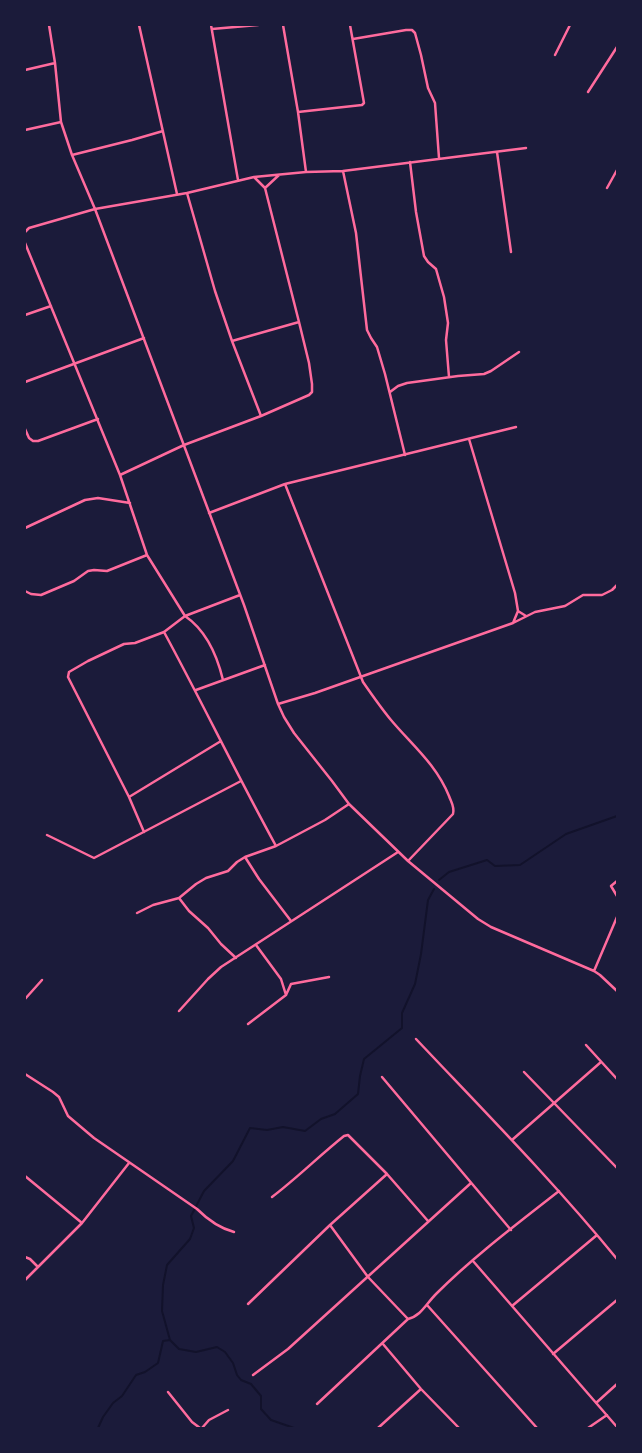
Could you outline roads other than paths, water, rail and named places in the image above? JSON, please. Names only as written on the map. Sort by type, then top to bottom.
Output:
[{"type":"street","points":[[49,25],[61,122],[72,155],[95,209],[144,338],[284,717],[348,804],[408,861],[478,919],[491,927],[594,971],[617,991]]},
{"type":"street","points":[[139,25],[177,194]]},
{"type":"street","points":[[238,180],[212,27],[258,25]]},
{"type":"street","points":[[283,25],[306,172]]},
{"type":"street","points":[[298,112],[364,103],[350,25]]},
{"type":"street","points":[[555,55],[570,25]]},
{"type":"street","points":[[352,39],[406,30],[412,30],[415,33],[428,88],[435,104],[440,158]]},
{"type":"street","points":[[588,92],[617,47]]},
{"type":"street","points":[[25,70],[55,62]]},
{"type":"street","points":[[25,130],[61,122]]},
{"type":"street","points":[[72,155],[163,131]]},
{"type":"street","points":[[25,232],[29,228],[95,209],[187,193],[254,177],[342,171],[526,148]]},
{"type":"street","points":[[496,151],[511,252]]},
{"type":"street","points":[[410,162],[424,256],[436,269],[444,297],[448,323],[446,340],[449,377]]},
{"type":"street","points":[[607,188],[617,170]]},
{"type":"street","points":[[342,171],[356,233],[368,330],[377,347],[405,454]]},
{"type":"street","points":[[265,188],[279,174]]},
{"type":"street","points":[[120,475],[184,445],[261,416],[310,395],[312,392],[309,363],[265,188],[254,177]]},
{"type":"street","points":[[187,193],[215,291],[261,416]]},
{"type":"street","points":[[25,243],[120,475],[147,555],[185,616],[194,622],[207,638],[220,667],[223,680]]},
{"type":"street","points":[[25,315],[51,306]]},
{"type":"street","points":[[232,341],[299,322]]},
{"type":"street","points":[[25,382],[144,338]]},
{"type":"street","points":[[390,392],[398,386],[407,384],[449,377],[484,374],[519,352]]},
{"type":"street","points":[[25,429],[29,438],[34,442],[98,419]]},
{"type":"street","points":[[209,513],[285,484],[516,427]]},
{"type":"street","points":[[469,439],[515,593],[518,611],[513,623]]},
{"type":"street","points":[[285,484],[363,682],[374,699],[425,756],[443,781],[454,809],[453,814],[408,861]]},
{"type":"street","points":[[25,528],[85,500],[98,498],[130,503]]},
{"type":"street","points":[[25,591],[41,595],[74,581],[88,571],[107,571],[147,555]]},
{"type":"street","points":[[278,704],[315,693],[513,623],[536,612],[565,606],[583,595],[602,595],[617,585]]},
{"type":"street","points":[[144,832],[129,797],[70,681],[69,672],[124,644],[135,643],[164,632],[185,616],[240,595]]},
{"type":"street","points":[[518,611],[526,616]]},
{"type":"street","points":[[164,632],[276,846]]},
{"type":"street","points":[[196,690],[265,665]]},
{"type":"street","points":[[129,797],[221,741]]},
{"type":"street","points":[[47,836],[94,858],[241,782]]},
{"type":"street","points":[[137,913],[179,898],[206,878],[228,871],[245,857],[276,846],[325,820],[348,804]]},
{"type":"street","points":[[178,1011],[214,973],[398,852]]},
{"type":"street","points":[[245,857],[259,879],[292,922]]},
{"type":"street","points":[[617,881],[612,886],[617,896]]},
{"type":"street","points":[[179,898],[189,911],[236,958]]},
{"type":"street","points":[[594,971],[617,917]]},
{"type":"street","points":[[256,945],[281,979],[286,994]]},
{"type":"street","points":[[248,1024],[286,994],[291,984],[329,978]]},
{"type":"street","points":[[25,999],[42,980]]},
{"type":"street","points":[[416,1040],[559,1191],[617,1259]]},
{"type":"street","points":[[586,1045],[617,1079]]},
{"type":"street","points":[[512,1140],[601,1062]]},
{"type":"street","points":[[524,1072],[617,1168]]},
{"type":"street","points":[[25,1074],[54,1092],[59,1097],[68,1116],[94,1138],[197,1209],[205,1217],[217,1225],[234,1232]]},
{"type":"street","points":[[382,1077],[511,1230]]},
{"type":"street","points":[[272,1198],[302,1174],[320,1155],[346,1135],[350,1136],[387,1174],[428,1221]]},
{"type":"street","points":[[25,1280],[82,1223],[129,1163]]},
{"type":"street","points":[[248,1304],[387,1174]]},
{"type":"street","points":[[25,1176],[82,1223]]},
{"type":"street","points":[[253,1375],[288,1349],[471,1182]]},
{"type":"street","points":[[316,1404],[408,1319],[418,1315],[435,1295],[473,1261],[559,1191]]},
{"type":"street","points":[[330,1226],[368,1276],[408,1319]]},
{"type":"street","points":[[512,1306],[598,1235]]},
{"type":"street","points":[[25,1257],[38,1267]]},
{"type":"street","points":[[473,1261],[617,1427]]},
{"type":"street","points":[[553,1354],[617,1300]]},
{"type":"street","points":[[427,1304],[537,1428]]},
{"type":"street","points":[[382,1344],[458,1427]]},
{"type":"street","points":[[596,1403],[617,1384]]},
{"type":"street","points":[[378,1428],[422,1389]]},
{"type":"street","points":[[168,1392],[192,1422],[201,1428],[209,1420],[228,1410]]},
{"type":"street","points":[[588,1428],[607,1415]]},
{"type":"waterway","points":[[439,880],[449,872],[487,860],[495,866],[520,865],[566,834],[617,816]]},
{"type":"waterway","points":[[170,1340],[162,1311],[163,1285],[167,1265],[190,1239],[194,1228],[191,1216],[204,1191],[233,1161],[250,1128],[267,1130],[283,1127],[305,1131],[321,1119],[335,1114],[358,1094],[364,1059],[402,1028],[402,1013],[415,984],[428,900],[434,889]]},
{"type":"waterway","points":[[98,1428],[113,1403],[122,1396],[136,1375],[145,1372],[158,1363],[163,1341],[170,1340],[179,1349],[196,1352],[217,1347],[225,1352],[241,1380],[251,1384],[261,1396],[261,1409],[271,1420],[294,1428]]}]
